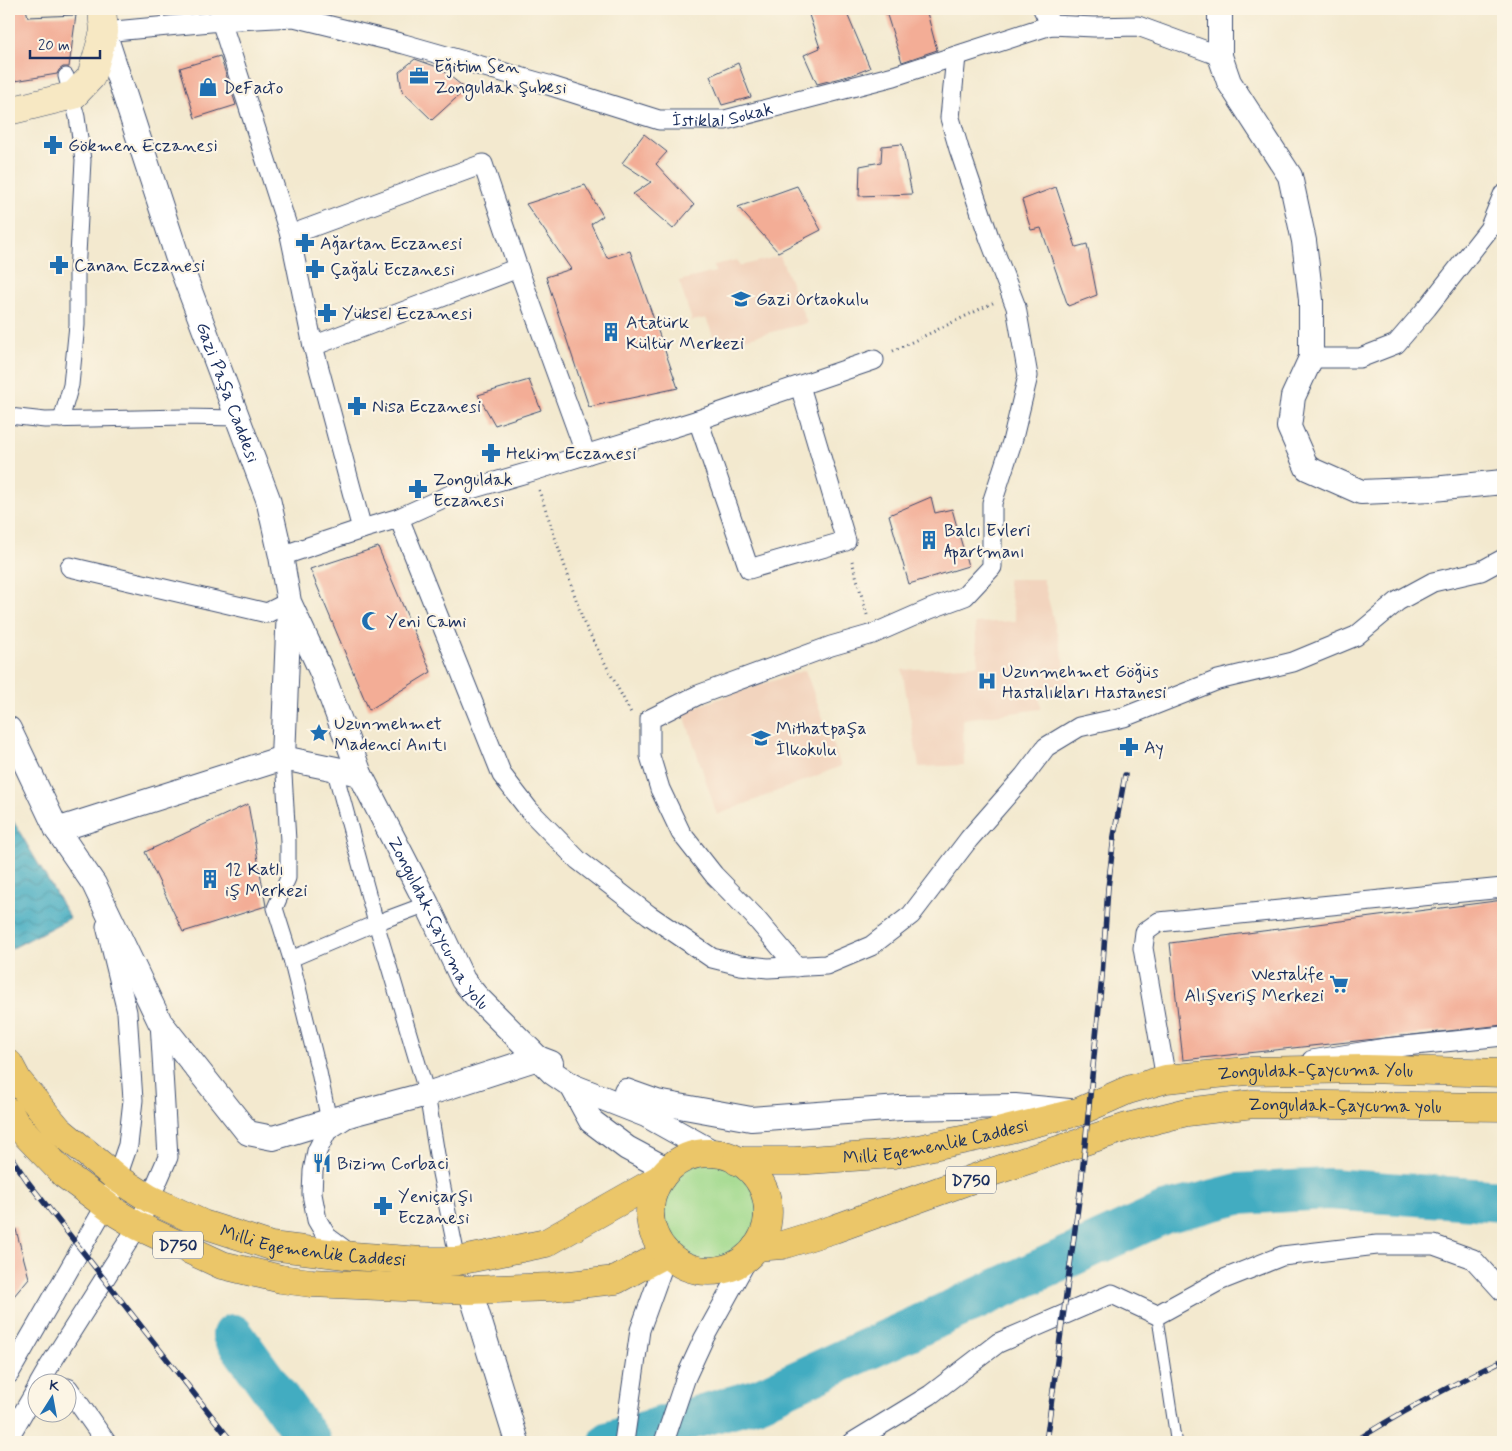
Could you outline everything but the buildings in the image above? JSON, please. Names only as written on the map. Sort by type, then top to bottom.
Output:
[{"type":"highway","name":"Milli Egemenlik Caddesi","points":[[9,1064],[18,1081],[59,1130],[117,1178],[150,1199],[203,1224],[271,1246],[353,1256],[422,1261],[458,1261],[546,1243],[664,1174]]},
{"type":"highway","name":"Zonguldak-Çaycuma Yolu","points":[[1128,1090],[1166,1079],[1247,1071],[1365,1069],[1503,1074]]},
{"type":"highway","name":"Milli Egemenlik Caddesi","points":[[726,1158],[795,1160],[894,1154],[986,1136],[1078,1112],[1128,1090]]},
{"type":"highway","name":"Zonguldak-Çaycuma yolu","points":[[754,1250],[782,1245],[834,1229],[986,1174],[1127,1127],[1187,1112],[1253,1104],[1503,1107]]},
{"type":"highway","name":"D750","points":[[9,1112],[16,1124],[64,1174],[138,1226],[222,1265],[281,1279],[311,1283],[470,1290],[551,1287],[616,1280],[667,1254]]},
{"type":"highway","name":"D750","points":[[726,1158],[706,1153],[687,1157],[664,1174],[657,1182],[650,1201],[650,1220],[655,1238],[667,1254],[682,1266],[701,1271],[720,1270],[739,1264],[754,1250]]},
{"type":"highway","points":[[726,1158],[744,1164],[757,1178],[766,1196],[768,1216],[764,1235],[754,1250]]},
{"type":"main road","points":[[9,111],[69,86],[74,95],[91,77],[103,21]]},
{"type":"street","points":[[1220,9],[1220,56],[1229,82],[1290,176],[1304,241],[1311,300],[1311,358],[1293,397],[1289,427],[1307,468],[1361,492],[1432,489],[1503,482]]},
{"type":"street","points":[[220,15],[290,235],[313,346],[362,529]]},
{"type":"street","name":"İstiklal Sokak","points":[[103,21],[220,15],[294,17],[404,44],[548,85],[659,120],[725,120],[894,76],[956,56],[1047,17],[1094,27],[1138,26],[1220,56]]},
{"type":"street","name":"Gazi Paşa Caddesi","points":[[103,21],[178,259],[268,499],[289,602],[322,673],[360,774]]},
{"type":"street","points":[[798,967],[753,915],[714,875],[681,834],[660,790],[650,756],[650,719],[698,695],[831,646],[873,634],[965,596],[992,567],[992,503],[1012,442],[1028,376],[1016,308],[989,237],[950,118],[956,56]]},
{"type":"street","points":[[61,420],[71,385],[77,325],[77,274],[83,160],[77,118],[69,86]]},
{"type":"street","points":[[290,235],[483,164],[518,268],[586,455]]},
{"type":"street","points":[[1311,358],[1360,358],[1396,344],[1427,308],[1488,229],[1503,195]]},
{"type":"street","points":[[313,346],[518,268]]},
{"type":"street","points":[[281,556],[399,518],[450,495],[533,472],[698,420],[874,360]]},
{"type":"street","points":[[698,420],[749,569],[846,541],[800,386]]},
{"type":"street","points":[[9,416],[45,420],[184,417],[238,418]]},
{"type":"street","points":[[399,518],[502,775],[529,810],[591,872],[712,958],[768,968],[826,965],[871,946],[911,915],[969,838],[1024,776],[1046,746],[1079,728],[1124,717],[1218,680],[1293,662],[1356,636],[1398,601],[1432,582],[1481,571],[1503,559]]},
{"type":"street","points":[[70,567],[266,613],[289,602],[283,758],[288,841],[288,878],[275,908],[291,959],[329,1121]]},
{"type":"street","points":[[9,729],[57,830],[94,884],[160,1022],[248,1133],[273,1138],[427,1094],[538,1058],[657,1102],[751,1119],[900,1108],[986,1106],[1015,1106],[1078,1112]]},
{"type":"street","points":[[57,830],[283,758],[360,774]]},
{"type":"street","points":[[334,768],[376,923],[427,1094],[440,1173],[458,1261]]},
{"type":"street","name":"Zonguldak-Çaycuma yolu","points":[[360,774],[463,980],[476,996],[553,1073],[572,1086]]},
{"type":"street","points":[[9,1374],[106,1205],[128,1145],[133,1100],[127,1012],[115,959],[94,884]]},
{"type":"street","points":[[1166,1079],[1143,948],[1145,932],[1160,922],[1503,888]]},
{"type":"street","points":[[291,959],[426,904]]},
{"type":"street","points":[[45,1374],[138,1226],[168,1157],[160,1022]]},
{"type":"street","points":[[1247,1071],[1386,1048],[1503,1036]]},
{"type":"street","points":[[572,1086],[646,1115],[726,1158]]},
{"type":"street","points":[[572,1086],[592,1121],[664,1174]]},
{"type":"street","points":[[352,1114],[327,1131],[317,1151],[313,1171],[312,1194],[317,1220],[327,1237],[353,1256]]},
{"type":"street","points":[[853,1442],[930,1395],[998,1343],[1112,1294],[1157,1315],[1219,1281],[1282,1256],[1378,1245],[1434,1245],[1473,1259],[1503,1292]]},
{"type":"street","points":[[664,1442],[686,1377],[704,1338],[754,1250]]},
{"type":"street","points":[[624,1442],[640,1330],[667,1254]]},
{"type":"street","points":[[470,1290],[517,1442]]},
{"type":"street","points":[[50,1364],[57,1374]]},
{"type":"street","points":[[78,1401],[106,1442]]},
{"type":"street","points":[[9,1437],[28,1404]]},
{"type":"lane","points":[[1157,1315],[1176,1442]]},
{"type":"path","points":[[874,360],[1011,294]]},
{"type":"path","points":[[533,472],[584,622],[632,714],[650,719]]},
{"type":"path","points":[[846,541],[873,634]]},
{"type":"shaded area","name":"Gazi Ortaokulu","points":[[780,256],[807,323],[717,346],[706,318],[692,321],[679,281],[715,272],[714,265],[737,260],[740,266]]},
{"type":"shaded area","name":"Uzunmehmet Göğüs Hastalıkları Hastanesi","points":[[1007,579],[1043,579],[1072,692],[1039,695],[1041,709],[963,719],[964,765],[919,767],[902,670],[978,665],[975,623],[1016,621]]},
{"type":"shaded area","name":"Mithatpaşa İlkokulu","points":[[805,670],[841,766],[717,815],[683,711]]},
{"type":"green space","points":[[709,1159],[729,1163],[747,1174],[758,1192],[762,1212],[758,1232],[747,1250],[729,1261],[709,1265],[689,1261],[671,1250],[660,1232],[656,1212],[660,1192],[671,1174],[689,1163]]},
{"type":"water","points":[[9,814],[70,918],[9,950]]},
{"type":"waterway","points":[[610,1442],[759,1399],[1164,1213],[1238,1194],[1328,1189],[1503,1201]]},
{"type":"waterway","points":[[233,1335],[310,1442]]},
{"type":"railway","points":[[1046,1442],[1081,1185],[1102,977],[1108,888],[1114,836],[1125,775]]},
{"type":"railway","points":[[9,1154],[28,1182],[232,1442]]},
{"type":"railway","points":[[1354,1442],[1427,1399],[1503,1360]]},
{"type":"place","name":"Eğitim Sen Zonguldak Şubesi","points":[[419,76]]},
{"type":"place","name":"DeFacto","points":[[208,87]]},
{"type":"place","name":"Gökmen Eczanesi","points":[[53,145]]},
{"type":"place","name":"Ağartan Eczanesi","points":[[305,243]]},
{"type":"place","name":"Canan Eczanesi","points":[[59,265]]},
{"type":"place","name":"Çağali Eczanesi","points":[[315,269]]},
{"type":"place","name":"Gazi Ortaokulu","points":[[741,299]]},
{"type":"place","name":"Yüksel Eczanesi","points":[[327,313]]},
{"type":"place","name":"Atatürk Kültür Merkezi","points":[[611,332]]},
{"type":"place","name":"Nisa Eczanesi","points":[[357,406]]},
{"type":"place","name":"Hekim Eczanesi","points":[[491,453]]},
{"type":"place","name":"Zonguldak Eczanesi","points":[[418,489]]},
{"type":"place","name":"Balcı Evleri Apartmanı","points":[[929,540]]},
{"type":"place","name":"Yeni Cami","points":[[371,621]]},
{"type":"place","name":"Uzunmehmet Göğüs Hastalıkları Hastanesi","points":[[987,681]]},
{"type":"place","name":"Uzunmehmet Madenci Anıtı","points":[[319,733]]},
{"type":"place","name":"Mithatpaşa İlkokulu","points":[[761,738]]},
{"type":"place","name":"Ay","points":[[1129,747]]},
{"type":"place","name":"12 Katlı iş Merkezi","points":[[210,879]]},
{"type":"place","name":"Westalife Alışveriş Merkezi","points":[[1339,984]]},
{"type":"place","name":"Bizim Corbaci","points":[[322,1163]]},
{"type":"place","name":"Yeniçarşı Eczanesi","points":[[383,1206]]}]
